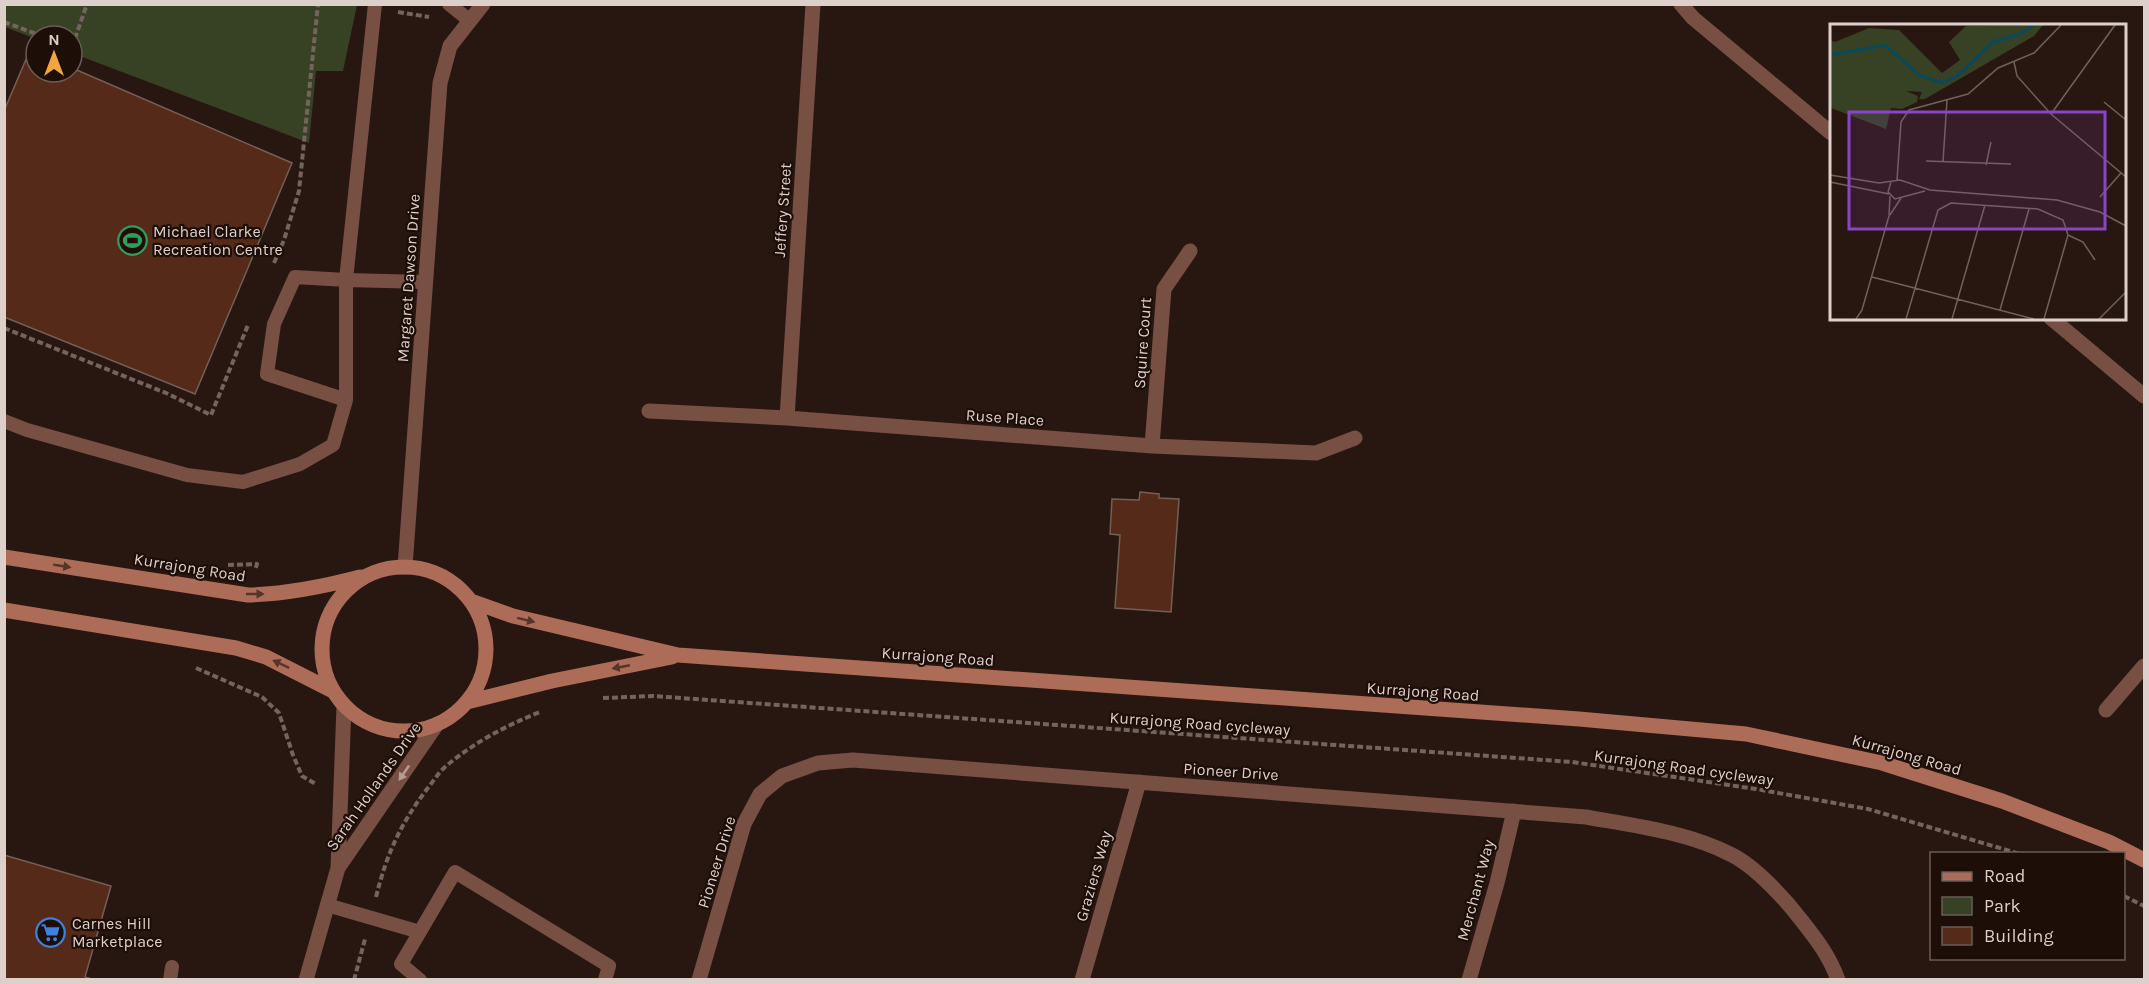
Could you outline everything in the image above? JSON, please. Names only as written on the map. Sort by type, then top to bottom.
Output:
[{"type":"main road","name":"Kurrajong Road","points":[[4,557],[248,595],[282,594],[369,575]]},
{"type":"main road","points":[[405,567],[428,570],[448,580],[471,601],[481,620],[486,641],[485,663],[479,684],[459,711],[437,724],[413,731],[387,730],[364,721],[344,705],[333,691],[324,670],[321,647],[325,625],[334,604],[350,587],[369,575],[386,568],[405,567]]},
{"type":"main road","points":[[471,601],[524,619],[678,656]]},
{"type":"main road","points":[[4,610],[236,648],[266,657],[333,691]]},
{"type":"main road","points":[[467,702],[552,681],[678,656]]},
{"type":"main road","name":"Kurrajong Road","points":[[678,656],[1579,719],[1746,734],[1882,763],[2002,801],[2109,842],[2145,860]]},
{"type":"street","name":"Margaret Dawson Drive","points":[[405,567],[440,84],[450,46],[483,4]]},
{"type":"street","name":"Jeffery Street","points":[[787,418],[813,4]]},
{"type":"street","points":[[1681,4],[1693,18],[1830,133]]},
{"type":"street","points":[[1693,18],[1703,4]]},
{"type":"street","name":"Squire Court","points":[[1152,446],[1164,289],[1190,251]]},
{"type":"street","points":[[2053,320],[2145,396]]},
{"type":"street","name":"Ruse Place","points":[[649,411],[787,418],[1152,446],[1316,453],[1355,438]]},
{"type":"street","points":[[2106,710],[2145,666]]},
{"type":"street","name":"Sarah Hollands Drive","points":[[306,980],[338,868],[344,705]]},
{"type":"street","name":"Sarah Hollands Drive","points":[[338,868],[437,724]]},
{"type":"street","name":"Pioneer Drive","points":[[699,980],[744,824],[760,794],[782,776],[818,763],[853,760],[1586,817],[1658,830],[1699,841],[1734,856],[1763,879],[1792,908],[1821,946],[1833,964],[1838,980]]},
{"type":"street","name":"Graziers Way","points":[[1082,980],[1138,782]]},
{"type":"street","name":"Merchant Way","points":[[1469,980],[1497,883],[1514,811]]},
{"type":"lane","points":[[449,4],[469,20]]},
{"type":"lane","points":[[4,421],[27,430],[187,475],[243,482],[300,464],[333,445],[346,400],[346,280],[375,7]]},
{"type":"lane","points":[[346,400],[267,374],[274,324],[296,277],[426,282]]},
{"type":"lane","points":[[420,980],[401,964],[456,872],[609,966],[605,980]]},
{"type":"lane","points":[[327,905],[420,932]]},
{"type":"path","points":[[80,24],[87,4]]},
{"type":"path","points":[[271,271],[284,240],[299,191],[318,4]]},
{"type":"path","points":[[375,7],[435,18]]},
{"type":"path","points":[[4,22],[24,29]]},
{"type":"path","points":[[4,328],[155,388],[211,415],[249,322]]},
{"type":"path","points":[[227,681],[262,697],[279,713],[302,776],[314,784]]},
{"type":"path","name":"Kurrajong Road cycleway","points":[[593,699],[653,696],[1572,762],[1756,789],[1868,809],[2013,852]]},
{"type":"path","points":[[408,814],[442,769],[471,747],[508,725],[546,709]]},
{"type":"path","points":[[2125,896],[2145,906]]},
{"type":"green space","points":[[5,4],[357,5],[343,71],[316,71],[309,143],[84,58],[84,24],[24,24],[24,34],[5,27]]},
{"type":"building","name":"Michael Clarke Recreation Centre","points":[[24,64],[24,84],[84,84],[84,73],[292,163],[195,394],[4,317],[4,111]]},
{"type":"building","points":[[1140,492],[1159,494],[1159,498],[1179,499],[1171,612],[1115,608],[1120,535],[1110,534],[1112,499],[1139,500]]},
{"type":"building","name":"Carnes Hill Marketplace","points":[[4,855],[111,886],[85,977],[95,980],[4,980]]},
{"type":"place","name":"Michael Clarke Recreation Centre","points":[[132,240]]},
{"type":"place","name":"Carnes Hill Marketplace","points":[[51,932]]}]
